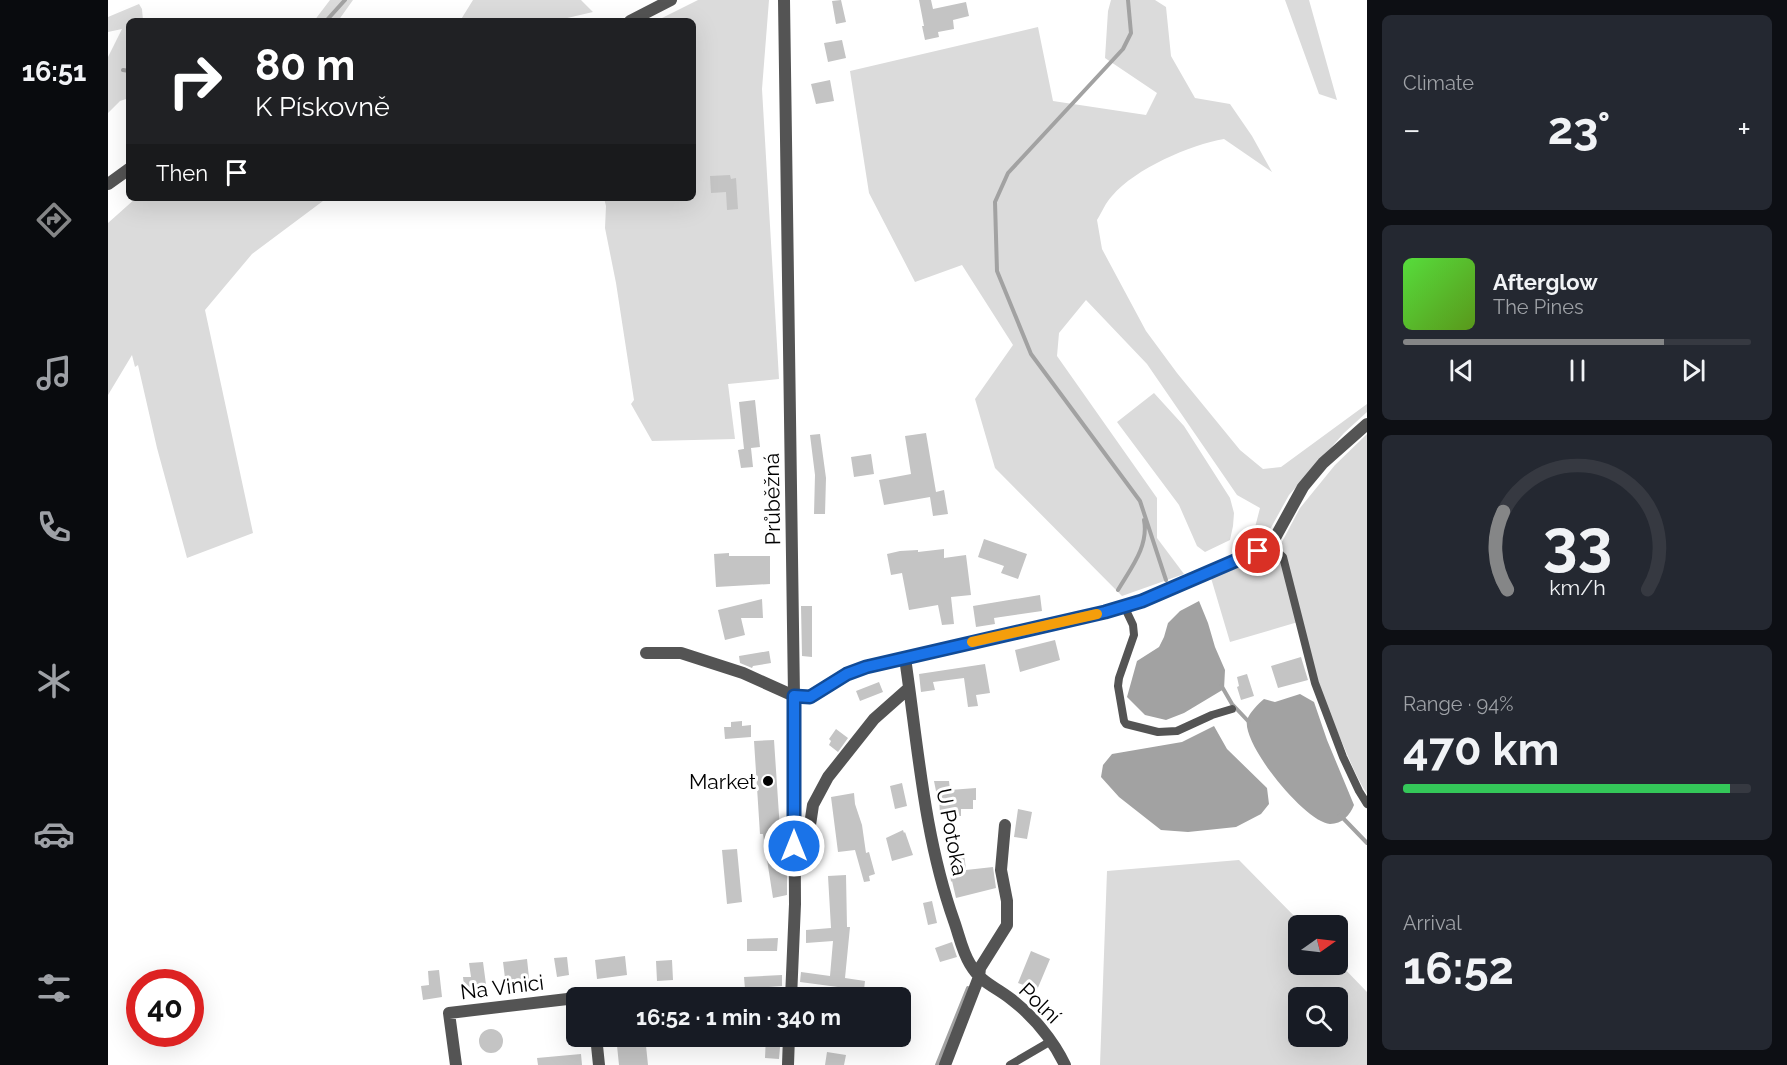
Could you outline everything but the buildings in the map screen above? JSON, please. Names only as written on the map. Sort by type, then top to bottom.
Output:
[{"type":"street","points":[[636,18],[671,0]]},
{"type":"street","name":"Průběžná","points":[[784,0],[794,696],[795,904],[791,987]]},
{"type":"street","points":[[108,184],[126,171]]},
{"type":"street","points":[[646,653],[681,653],[743,673],[794,696],[810,697],[847,674],[866,667],[1125,606],[1181,585],[1272,545],[1282,523],[1310,479],[1323,463],[1367,424]]},
{"type":"street","name":"U Potoka","points":[[904,658],[927,814],[944,893],[968,960],[979,977]]},
{"type":"street","points":[[794,866],[801,864],[805,858],[813,806],[828,777],[874,718],[909,688]]},
{"type":"street","name":"U Potoka","points":[[945,1065],[979,977],[980,968],[1007,925],[1007,901],[1001,870],[1005,825]]},
{"type":"street","name":"Polní","points":[[979,977],[1011,999],[1031,1017],[1051,1041],[1065,1065]]},
{"type":"street","name":"Na Vinici","points":[[456,1065],[449,1013],[566,999]]},
{"type":"street","points":[[597,1047],[599,1065]]},
{"type":"street","points":[[788,1065],[789,1047]]},
{"type":"lane","points":[[1272,545],[1283,557],[1312,673],[1343,757],[1367,804]]},
{"type":"lane","points":[[1125,606],[1133,625],[1134,635],[1118,686],[1126,724],[1158,732],[1177,731],[1232,709]]},
{"type":"lane","points":[[1010,1065],[1051,1041]]},
{"type":"shaded area","points":[[330,0],[353,0],[340,18],[316,18]]},
{"type":"shaded area","points":[[473,0],[581,0],[593,12],[567,18],[462,18]]},
{"type":"shaded area","points":[[698,0],[769,0],[762,89],[779,379],[728,384],[735,439],[652,441],[631,404],[634,400],[605,228],[605,201],[696,201],[696,18],[662,18]]},
{"type":"shaded area","points":[[1111,0],[1155,0],[1166,7],[1171,56],[1195,98],[1230,104],[1252,136],[1272,172],[1224,139],[1196,146],[1164,159],[1135,176],[1110,198],[1097,220],[1102,249],[1146,331],[1240,450],[1263,469],[1281,467],[1367,404],[1367,412],[1344,433],[1289,495],[1268,533],[1251,543],[1260,508],[1237,495],[1147,364],[1086,300],[1059,333],[1057,356],[1157,498],[1157,538],[1184,574],[1122,596],[995,468],[975,399],[1013,345],[962,265],[915,282],[869,193],[850,71],[1038,27],[1053,101],[1146,115],[1157,93],[1105,58],[1108,11]]},
{"type":"shaded area","points":[[1285,0],[1309,0],[1337,100],[1319,94]]},
{"type":"shaded area","points":[[139,4],[142,9],[143,18],[126,18],[126,99],[120,101],[108,113],[108,57],[122,29],[108,32],[108,17]]},
{"type":"shaded area","points":[[133,201],[323,201],[252,254],[205,310],[253,533],[187,558],[157,448],[138,365],[135,367],[132,355],[108,395],[108,223]]},
{"type":"shaded area","points":[[1154,393],[1184,426],[1230,498],[1234,513],[1230,540],[1205,552],[1197,546],[1179,505],[1117,422]]},
{"type":"shaded area","points":[[1367,434],[1367,794],[1359,781],[1329,711],[1298,622],[1230,642],[1211,578],[1276,553],[1300,508],[1335,465]]},
{"type":"shaded area","points":[[1199,601],[1225,670],[1224,689],[1184,713],[1166,720],[1145,715],[1127,697],[1137,661],[1159,647],[1168,623],[1180,611]]},
{"type":"shaded area","points":[[1300,694],[1314,702],[1354,805],[1345,818],[1334,824],[1319,820],[1292,797],[1265,764],[1248,732],[1248,717],[1264,699],[1275,702]]},
{"type":"shaded area","points":[[1214,726],[1227,749],[1267,788],[1269,804],[1261,814],[1236,827],[1188,832],[1161,830],[1119,797],[1101,777],[1103,765],[1112,754],[1182,742]]},
{"type":"shaded area","points":[[1239,860],[1293,915],[1288,915],[1288,975],[1348,975],[1348,972],[1367,992],[1367,1065],[1100,1065],[1107,871]]},
{"type":"waterway","points":[[329,18],[345,0]]},
{"type":"waterway","points":[[1128,0],[1131,33],[1123,49],[1008,173],[995,202],[997,271],[1031,354],[1140,501],[1166,580]]},
{"type":"waterway","points":[[1118,590],[1141,548],[1145,530],[1144,520]]},
{"type":"waterway","points":[[1221,685],[1232,704],[1249,722]]},
{"type":"waterway","points":[[1340,815],[1367,843]]},
{"type":"waterway","points":[[937,1065],[968,988]]},
{"type":"slow traffic","points":[[972,642],[1097,614]]},
{"type":"place","name":"Market","points":[[768,781]]},
{"type":"route","points":[[794,846],[794,696],[810,697],[847,674],[866,667],[1105,612],[1142,601],[1258,551]]}]
